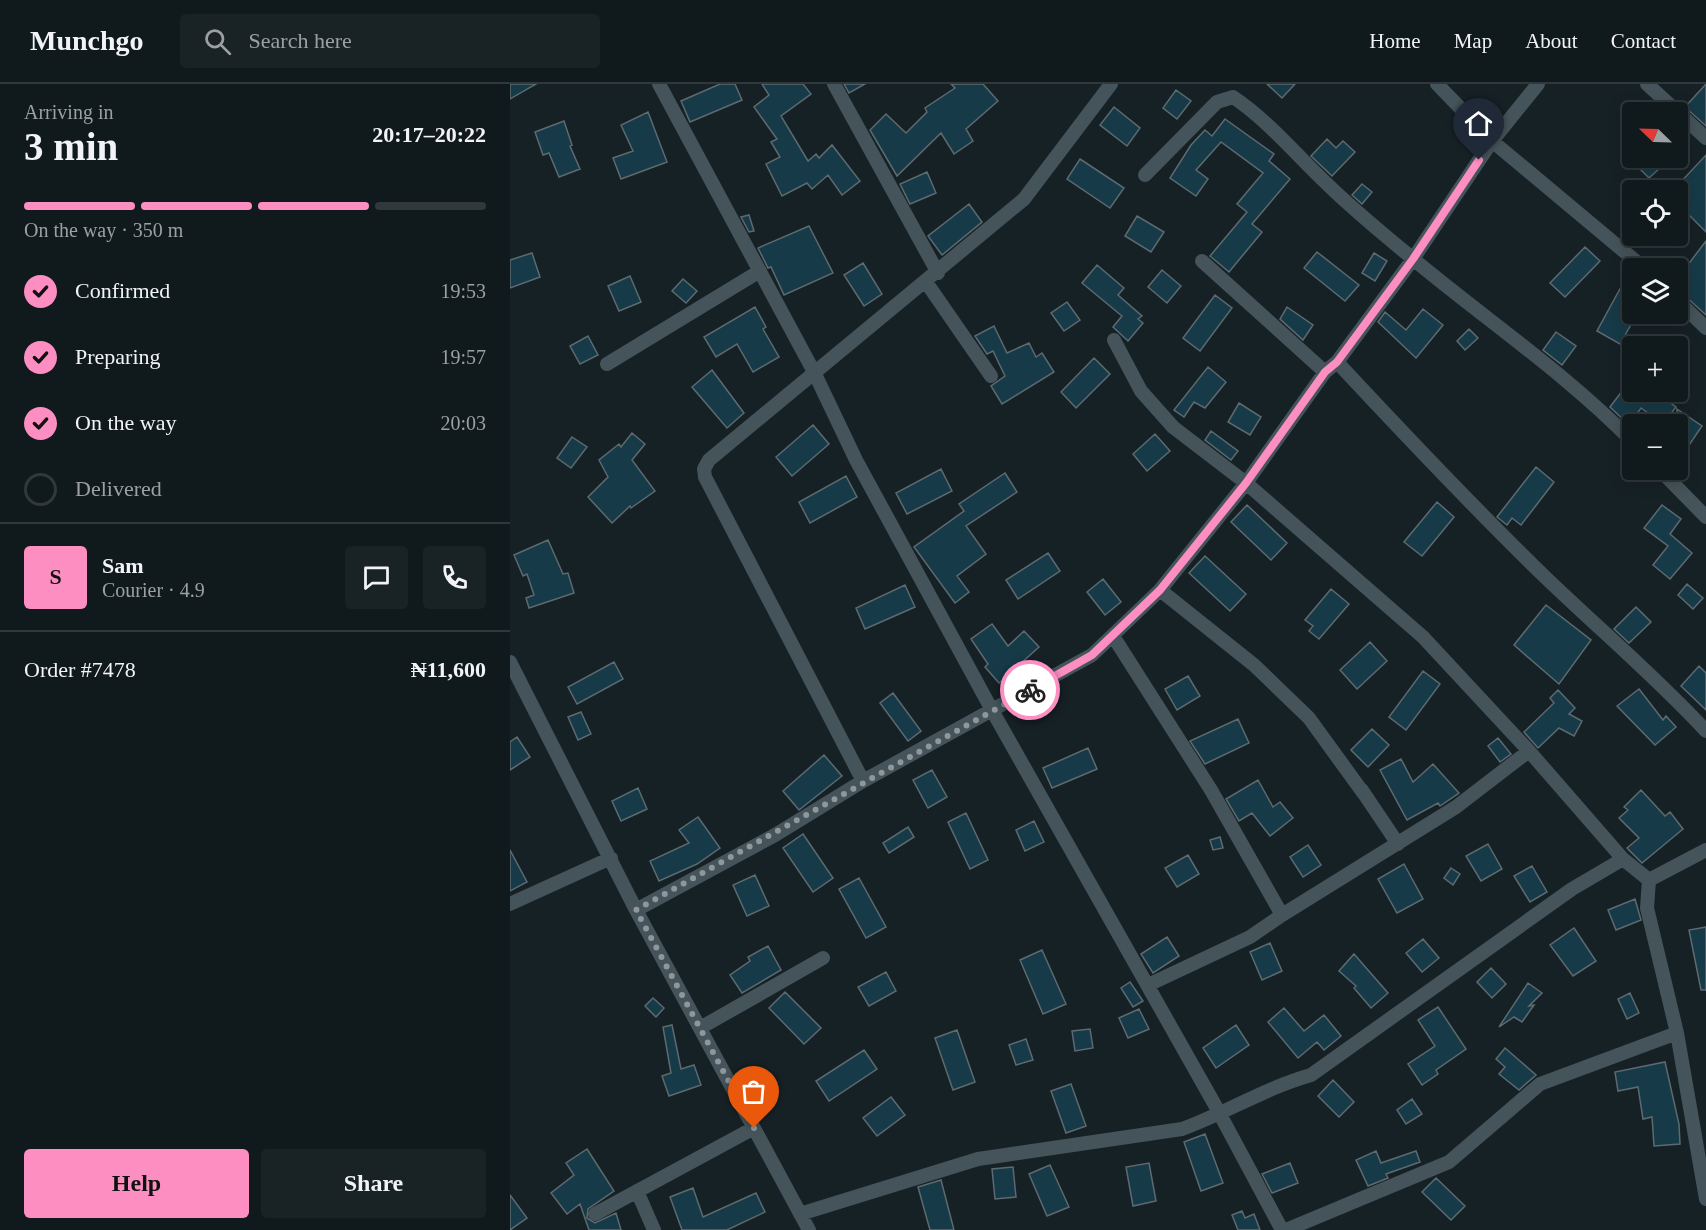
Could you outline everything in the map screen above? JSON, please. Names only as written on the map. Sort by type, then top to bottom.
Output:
[{"type":"street","points":[[659,84],[814,372],[856,460],[993,712],[1148,985],[1282,1230]]},
{"type":"street","points":[[834,84],[938,273]]},
{"type":"street","points":[[863,781],[704,474],[709,460],[938,273],[1024,199],[1111,84]]},
{"type":"street","points":[[1437,84],[1492,141],[1632,258]]},
{"type":"street","points":[[636,910],[775,835],[863,781],[993,712],[1092,655],[1113,636],[1160,590],[1246,483],[1325,372],[1337,362],[1413,259],[1492,141],[1538,84]]},
{"type":"street","points":[[1647,84],[1706,138]]},
{"type":"street","points":[[1145,175],[1216,102],[1233,97],[1248,107],[1325,183],[1413,259],[1501,326],[1622,431]]},
{"type":"street","points":[[1202,261],[1325,372]]},
{"type":"street","points":[[607,364],[760,272]]},
{"type":"street","points":[[926,282],[991,376]]},
{"type":"street","points":[[1688,311],[1706,328]]},
{"type":"street","points":[[1114,340],[1141,392],[1173,427],[1246,483],[1423,637],[1529,751],[1623,858],[1649,880]]},
{"type":"street","points":[[1337,362],[1432,463],[1544,576],[1665,687],[1706,730]]},
{"type":"street","points":[[1670,480],[1706,517]]},
{"type":"street","points":[[1160,590],[1254,665],[1309,718],[1364,794]]},
{"type":"street","points":[[1113,636],[1211,790],[1282,915]]},
{"type":"street","points":[[510,662],[636,910],[809,1230]]},
{"type":"street","points":[[1331,744],[1398,844]]},
{"type":"street","points":[[1148,985],[1250,937],[1456,807],[1529,751]]},
{"type":"street","points":[[1649,880],[1706,850]]},
{"type":"street","points":[[510,904],[611,858]]},
{"type":"street","points":[[800,1214],[978,1159],[1182,1129],[1261,1092],[1311,1075],[1329,1065],[1572,890],[1623,858]]},
{"type":"street","points":[[1649,880],[1647,908],[1677,1033],[1706,1199]]},
{"type":"street","points":[[700,1028],[823,958]]},
{"type":"street","points":[[1286,1230],[1449,1162],[1540,1084],[1677,1033]]},
{"type":"street","points":[[595,1214],[754,1128]]},
{"type":"street","points":[[637,1191],[654,1230]]},
{"type":"building","points":[[510,84],[536,84],[510,99]]},
{"type":"building","points":[[720,84],[735,84],[742,100],[690,122],[681,101]]},
{"type":"building","points":[[762,84],[803,84],[811,94],[781,116],[808,161],[816,154],[819,158],[832,145],[860,181],[842,195],[828,175],[812,189],[807,183],[782,196],[766,164],[780,157],[771,142],[777,139],[754,107],[769,95]]},
{"type":"building","points":[[844,84],[865,84],[849,93]]},
{"type":"building","points":[[951,84],[983,84],[998,101],[966,129],[973,141],[954,154],[941,133],[897,176],[870,130],[886,114],[906,133],[927,112],[925,108],[955,88]]},
{"type":"building","points":[[1267,84],[1295,84],[1282,98]]},
{"type":"building","points":[[1706,84],[1706,126],[1688,110],[1688,104]]},
{"type":"building","points":[[1176,90],[1191,101],[1177,119],[1163,108]]},
{"type":"building","points":[[1114,107],[1140,128],[1127,146],[1100,125]]},
{"type":"building","points":[[648,112],[667,162],[621,179],[613,158],[633,151],[621,125]]},
{"type":"building","points":[[1225,119],[1274,154],[1269,161],[1290,179],[1252,224],[1262,232],[1229,272],[1210,256],[1247,212],[1237,204],[1263,173],[1221,142],[1196,170],[1208,179],[1196,196],[1170,178],[1191,145],[1205,130],[1212,136]]},
{"type":"building","points":[[564,121],[572,145],[570,146],[580,169],[559,177],[549,153],[543,155],[535,132]]},
{"type":"building","points":[[1327,139],[1336,148],[1343,141],[1355,152],[1332,176],[1311,156]]},
{"type":"building","points":[[1706,155],[1706,232],[1688,214],[1688,180],[1683,180]]},
{"type":"building","points":[[1080,159],[1124,188],[1110,208],[1067,179]]},
{"type":"building","points":[[1639,168],[1660,168],[1649,178]]},
{"type":"building","points":[[927,172],[936,193],[910,204],[900,184]]},
{"type":"building","points":[[1362,184],[1372,192],[1362,204],[1352,195]]},
{"type":"building","points":[[969,204],[982,222],[942,255],[928,236]]},
{"type":"building","points":[[749,215],[754,231],[749,232],[741,217]]},
{"type":"building","points":[[1137,216],[1164,232],[1151,252],[1125,236]]},
{"type":"building","points":[[809,226],[833,273],[784,295],[771,267],[768,268],[758,248]]},
{"type":"building","points":[[1706,241],[1706,315],[1688,299],[1688,265]]},
{"type":"building","points":[[1585,247],[1600,261],[1565,297],[1550,283]]},
{"type":"building","points":[[1317,252],[1359,285],[1345,301],[1304,268]]},
{"type":"building","points":[[532,253],[540,277],[510,288],[510,260]]},
{"type":"building","points":[[1374,253],[1387,261],[1375,281],[1362,273]]},
{"type":"building","points":[[863,263],[882,294],[864,306],[844,275]]},
{"type":"building","points":[[1097,265],[1124,288],[1118,295],[1142,316],[1138,319],[1143,323],[1128,341],[1113,327],[1122,316],[1082,283]]},
{"type":"building","points":[[1162,270],[1181,286],[1167,303],[1148,287]]},
{"type":"building","points":[[630,276],[641,302],[619,311],[608,286]]},
{"type":"building","points":[[683,279],[697,291],[686,303],[672,291]]},
{"type":"building","points":[[1622,288],[1622,324],[1631,324],[1625,336],[1622,336],[1620,344],[1597,331]]},
{"type":"building","points":[[1215,295],[1232,308],[1200,351],[1183,338]]},
{"type":"building","points":[[1067,302],[1080,320],[1064,331],[1051,313]]},
{"type":"building","points":[[755,307],[766,327],[763,329],[779,357],[753,372],[737,344],[716,357],[704,337]]},
{"type":"building","points":[[1287,307],[1313,325],[1303,340],[1280,319]]},
{"type":"building","points":[[1423,309],[1443,325],[1416,358],[1378,322],[1385,312],[1406,330]]},
{"type":"building","points":[[994,326],[1007,353],[1029,343],[1036,357],[1042,353],[1054,372],[1002,404],[991,386],[1005,376],[993,351],[987,354],[975,336]]},
{"type":"building","points":[[1469,329],[1478,338],[1465,350],[1457,341]]},
{"type":"building","points":[[1556,332],[1576,346],[1562,365],[1543,350]]},
{"type":"building","points":[[588,336],[598,355],[580,364],[570,346]]},
{"type":"building","points":[[1094,358],[1110,374],[1076,408],[1061,392]]},
{"type":"building","points":[[1208,367],[1226,382],[1205,408],[1194,402],[1184,417],[1174,410]]},
{"type":"building","points":[[712,370],[744,413],[727,428],[692,387]]},
{"type":"building","points":[[1622,391],[1622,402],[1669,402],[1676,407],[1671,414],[1649,414],[1641,408],[1637,414],[1622,414],[1622,418],[1610,407]]},
{"type":"building","points":[[1239,403],[1261,417],[1250,435],[1228,422]]},
{"type":"building","points":[[1688,416],[1702,426],[1688,447]]},
{"type":"building","points":[[813,425],[829,444],[792,476],[776,457]]},
{"type":"building","points":[[1211,431],[1238,451],[1231,460],[1205,440]]},
{"type":"building","points":[[632,433],[645,444],[632,460],[655,491],[631,508],[630,506],[612,523],[588,497],[608,477],[599,460],[619,444],[621,447]]},
{"type":"building","points":[[1155,434],[1170,451],[1147,471],[1133,454]]},
{"type":"building","points":[[572,437],[587,447],[571,468],[557,458]]},
{"type":"building","points":[[1536,467],[1554,482],[1521,525],[1512,518],[1507,525],[1497,517]]},
{"type":"building","points":[[941,469],[952,491],[907,514],[896,493]]},
{"type":"building","points":[[1005,473],[1017,492],[966,526],[986,554],[957,576],[969,592],[955,603],[914,547],[964,511],[959,504]]},
{"type":"building","points":[[846,476],[857,497],[810,523],[799,502]]},
{"type":"building","points":[[1437,502],[1454,517],[1422,556],[1404,542]]},
{"type":"building","points":[[1247,505],[1287,543],[1271,560],[1231,522]]},
{"type":"building","points":[[1662,505],[1681,519],[1670,534],[1692,553],[1670,579],[1653,565],[1668,546],[1644,528]]},
{"type":"building","points":[[548,540],[563,574],[568,573],[574,593],[529,608],[526,598],[534,595],[527,574],[523,576],[514,555]]},
{"type":"building","points":[[1048,553],[1060,571],[1018,599],[1006,580]]},
{"type":"building","points":[[1205,556],[1246,594],[1230,611],[1189,573]]},
{"type":"building","points":[[1103,579],[1121,602],[1105,615],[1087,592]]},
{"type":"building","points":[[1687,584],[1703,598],[1693,609],[1678,595]]},
{"type":"building","points":[[905,585],[915,607],[865,629],[856,608]]},
{"type":"building","points":[[1331,589],[1349,604],[1319,639],[1309,631],[1313,626],[1305,620]]},
{"type":"building","points":[[1546,605],[1591,640],[1559,684],[1514,645]]},
{"type":"building","points":[[1636,607],[1651,622],[1629,643],[1614,629]]},
{"type":"building","points":[[992,624],[1008,646],[1024,631],[1039,647],[999,683],[985,667],[988,664],[971,639]]},
{"type":"building","points":[[1370,642],[1387,661],[1357,689],[1340,670]]},
{"type":"building","points":[[614,662],[623,679],[577,704],[568,687]]},
{"type":"building","points":[[1699,666],[1706,673],[1706,710],[1681,686]]},
{"type":"building","points":[[1423,671],[1440,684],[1406,730],[1389,717]]},
{"type":"building","points":[[1188,676],[1200,696],[1177,710],[1165,689]]},
{"type":"building","points":[[1639,689],[1663,720],[1666,716],[1676,727],[1655,745],[1617,706]]},
{"type":"building","points":[[1558,690],[1575,708],[1569,714],[1582,721],[1574,736],[1559,728],[1538,748],[1524,732],[1554,703],[1550,698]]},
{"type":"building","points":[[893,693],[921,731],[908,741],[880,703]]},
{"type":"building","points":[[581,712],[591,734],[578,740],[568,717]]},
{"type":"building","points":[[1238,719],[1249,743],[1205,764],[1190,741]]},
{"type":"building","points":[[1372,729],[1389,745],[1368,767],[1351,750]]},
{"type":"building","points":[[517,737],[530,757],[510,770],[510,742]]},
{"type":"building","points":[[1498,738],[1511,754],[1500,762],[1488,746]]},
{"type":"building","points":[[1088,748],[1097,769],[1052,788],[1043,768]]},
{"type":"building","points":[[824,755],[842,776],[799,810],[783,791]]},
{"type":"building","points":[[1401,759],[1413,782],[1433,764],[1459,793],[1440,806],[1438,803],[1407,820],[1380,770]]},
{"type":"building","points":[[932,770],[947,797],[928,808],[913,780]]},
{"type":"building","points":[[1258,780],[1273,807],[1280,802],[1293,818],[1270,836],[1252,813],[1239,821],[1226,799]]},
{"type":"building","points":[[638,788],[647,809],[621,821],[612,801]]},
{"type":"building","points":[[1641,790],[1665,816],[1670,812],[1683,829],[1642,863],[1627,848],[1639,838],[1619,818],[1628,810],[1624,807]]},
{"type":"building","points":[[966,813],[988,860],[970,869],[948,822]]},
{"type":"building","points":[[698,817],[720,848],[697,864],[659,881],[650,861],[689,843],[679,830]]},
{"type":"building","points":[[1034,821],[1044,842],[1025,851],[1016,830]]},
{"type":"building","points":[[908,827],[914,837],[889,853],[883,843]]},
{"type":"building","points":[[803,834],[833,878],[813,892],[783,848]]},
{"type":"building","points":[[1220,837],[1223,848],[1213,850],[1210,840]]},
{"type":"building","points":[[1488,844],[1502,869],[1481,881],[1466,856]]},
{"type":"building","points":[[1308,845],[1321,865],[1303,877],[1290,857]]},
{"type":"building","points":[[510,850],[527,882],[510,891]]},
{"type":"building","points":[[1188,855],[1199,874],[1177,887],[1165,868]]},
{"type":"building","points":[[1404,864],[1423,899],[1397,913],[1378,879]]},
{"type":"building","points":[[1532,866],[1547,892],[1530,902],[1514,876]]},
{"type":"building","points":[[1451,868],[1460,874],[1453,885],[1444,878]]},
{"type":"building","points":[[755,875],[769,906],[747,916],[733,885]]},
{"type":"building","points":[[859,878],[886,927],[866,938],[839,889]]},
{"type":"building","points":[[1635,899],[1641,920],[1616,930],[1608,910]]},
{"type":"building","points":[[1706,927],[1706,990],[1701,990],[1689,930]]},
{"type":"building","points":[[1574,928],[1596,961],[1573,976],[1550,945]]},
{"type":"building","points":[[1167,937],[1179,956],[1153,973],[1141,954]]},
{"type":"building","points":[[1423,939],[1439,958],[1422,972],[1406,953]]},
{"type":"building","points":[[1270,943],[1282,971],[1262,980],[1250,952]]},
{"type":"building","points":[[768,946],[781,970],[742,993],[730,975],[750,961],[748,957]]},
{"type":"building","points":[[1042,950],[1066,1004],[1043,1014],[1020,960]]},
{"type":"building","points":[[1354,954],[1388,993],[1371,1008],[1354,988],[1356,986],[1339,971]]},
{"type":"building","points":[[1491,968],[1506,984],[1492,998],[1477,982]]},
{"type":"building","points":[[886,972],[896,991],[869,1006],[858,987]]},
{"type":"building","points":[[1130,982],[1143,1001],[1133,1007],[1121,988]]},
{"type":"building","points":[[1528,983],[1542,993],[1529,1006],[1534,1005],[1522,1022],[1514,1017],[1499,1027]]},
{"type":"building","points":[[785,992],[821,1028],[804,1044],[769,1008]]},
{"type":"building","points":[[1630,993],[1639,1013],[1627,1019],[1618,999]]},
{"type":"building","points":[[653,998],[664,1008],[656,1017],[645,1006]]},
{"type":"building","points":[[1438,1007],[1466,1049],[1436,1070],[1438,1074],[1422,1085],[1408,1064],[1435,1046],[1418,1020]]},
{"type":"building","points":[[1284,1008],[1304,1031],[1324,1015],[1341,1036],[1324,1050],[1317,1042],[1298,1058],[1268,1022]]},
{"type":"building","points":[[1139,1009],[1149,1029],[1128,1038],[1119,1018]]},
{"type":"building","points":[[672,1025],[681,1069],[694,1065],[701,1085],[669,1096],[662,1076],[671,1073],[663,1027]]},
{"type":"building","points":[[1236,1025],[1249,1045],[1216,1068],[1203,1048]]},
{"type":"building","points":[[1090,1029],[1093,1048],[1075,1051],[1072,1031]]},
{"type":"building","points":[[957,1030],[975,1082],[953,1090],[935,1038]]},
{"type":"building","points":[[1026,1039],[1033,1060],[1016,1065],[1009,1045]]},
{"type":"building","points":[[1505,1048],[1536,1075],[1519,1090],[1499,1074],[1505,1067],[1496,1059]]},
{"type":"building","points":[[864,1050],[877,1069],[829,1101],[816,1081]]},
{"type":"building","points":[[1665,1062],[1679,1124],[1680,1144],[1654,1146],[1652,1117],[1643,1119],[1638,1087],[1618,1091],[1615,1072]]},
{"type":"building","points":[[1333,1080],[1354,1102],[1339,1117],[1318,1096]]},
{"type":"building","points":[[1071,1084],[1086,1126],[1066,1133],[1051,1091]]},
{"type":"building","points":[[891,1097],[905,1115],[877,1136],[863,1118]]},
{"type":"building","points":[[1412,1099],[1422,1114],[1406,1124],[1397,1110]]},
{"type":"building","points":[[1205,1134],[1223,1183],[1201,1191],[1184,1142]]},
{"type":"building","points":[[587,1149],[614,1191],[588,1209],[587,1218],[595,1223],[616,1213],[621,1230],[589,1230],[580,1204],[567,1214],[551,1193],[574,1175],[566,1163]]},
{"type":"building","points":[[1376,1151],[1381,1163],[1416,1151],[1420,1162],[1386,1174],[1388,1178],[1368,1186],[1356,1160]]},
{"type":"building","points":[[1149,1163],[1156,1201],[1133,1206],[1126,1167]]},
{"type":"building","points":[[1290,1163],[1298,1183],[1272,1193],[1262,1174]]},
{"type":"building","points":[[1050,1165],[1069,1207],[1047,1216],[1029,1174]]},
{"type":"building","points":[[1013,1167],[1016,1197],[995,1199],[992,1169]]},
{"type":"building","points":[[1436,1178],[1465,1206],[1451,1220],[1422,1192]]},
{"type":"building","points":[[941,1180],[954,1230],[930,1230],[918,1187]]},
{"type":"building","points":[[693,1188],[703,1217],[756,1193],[765,1212],[727,1230],[682,1230],[670,1197]]},
{"type":"building","points":[[510,1195],[527,1218],[510,1230]]},
{"type":"building","points":[[1242,1211],[1245,1218],[1254,1214],[1260,1230],[1238,1230],[1232,1215]]},
{"type":"way so far","points":[[754,1128],[636,910],[775,835],[863,781],[1030,690]]},
{"type":"route","points":[[1030,690],[1092,655],[1160,590],[1246,483],[1325,372],[1337,362],[1413,259],[1479,160]]}]
